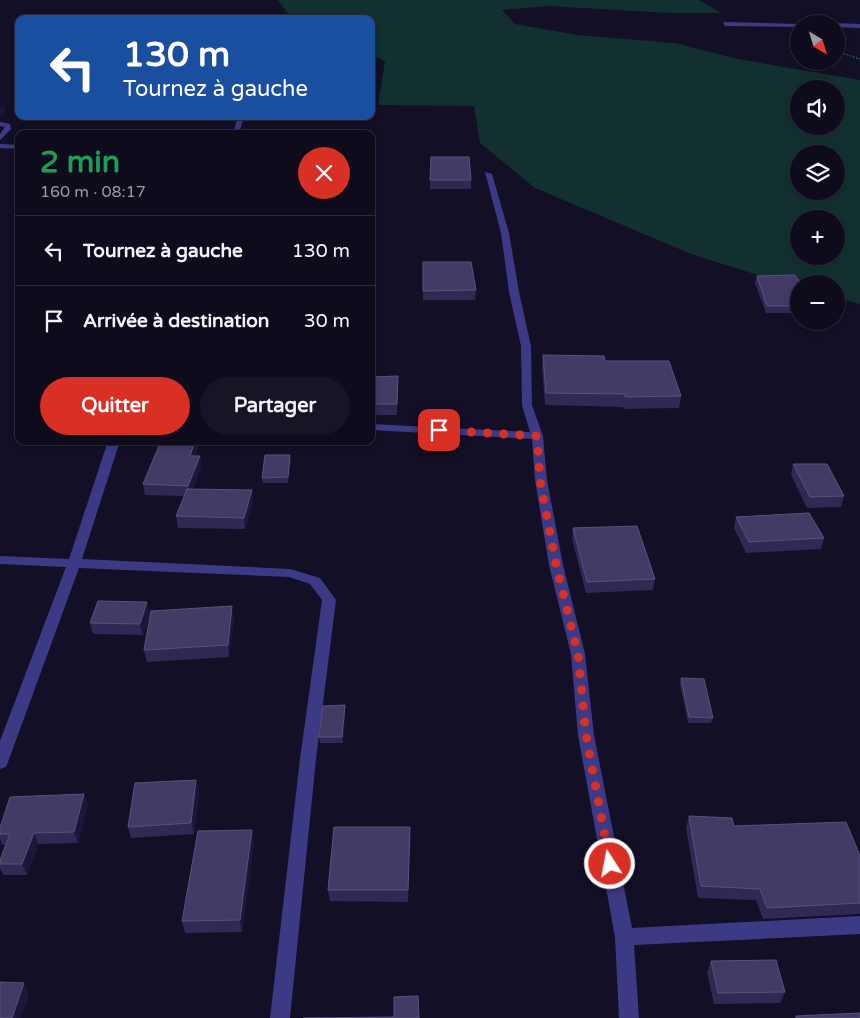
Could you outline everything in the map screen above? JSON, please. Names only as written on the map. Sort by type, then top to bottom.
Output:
[{"type":"street","points":[[725,24],[790,25]]},
{"type":"street","points":[[845,26],[860,26]]},
{"type":"street","points":[[0,124],[8,125],[8,129],[0,138]]},
{"type":"street","points":[[0,146],[15,146]]},
{"type":"street","points":[[488,174],[504,233],[526,346],[527,405],[537,436],[540,480],[556,565],[578,654],[586,735],[624,937],[630,1018]]},
{"type":"street","points":[[375,427],[537,436]]},
{"type":"street","points":[[0,762],[74,562],[113,445]]},
{"type":"street","points":[[0,560],[290,572],[315,581],[329,600],[307,768],[280,1018]]},
{"type":"street","points":[[624,937],[860,925]]},
{"type":"path","points":[[845,54],[860,59]]},
{"type":"green space","points":[[278,0],[699,0],[721,13],[670,13],[548,6],[502,10],[515,24],[578,35],[675,43],[738,59],[790,68],[790,70],[802,70],[860,80],[860,304],[845,300],[845,275],[790,275],[790,285],[691,254],[535,188],[480,143],[474,106],[378,105],[385,61],[375,56],[375,15],[289,15]]},
{"type":"building","points":[[431,157],[469,157],[471,180],[430,180]]},
{"type":"building","points":[[423,262],[471,262],[476,290],[423,291]]},
{"type":"building","points":[[790,275],[790,306],[767,306],[757,276]]},
{"type":"building","points":[[543,355],[604,356],[605,361],[669,361],[681,396],[625,397],[625,394],[546,393]]},
{"type":"building","points":[[398,376],[397,404],[375,404],[375,377]]},
{"type":"building","points":[[159,445],[194,445],[190,456],[200,456],[188,486],[143,484]]},
{"type":"building","points":[[265,455],[290,455],[288,477],[262,478]]},
{"type":"building","points":[[793,464],[827,464],[844,496],[810,497]]},
{"type":"building","points":[[187,489],[252,490],[244,518],[176,516]]},
{"type":"building","points":[[809,513],[824,538],[749,542],[736,517]]},
{"type":"building","points":[[637,526],[655,579],[587,582],[573,528]]},
{"type":"building","points":[[98,601],[147,602],[140,624],[90,623]]},
{"type":"building","points":[[232,606],[228,645],[144,650],[151,611]]},
{"type":"building","points":[[681,678],[704,679],[713,718],[689,717]]},
{"type":"building","points":[[345,705],[342,737],[319,737],[323,706]]},
{"type":"building","points":[[196,780],[191,823],[128,827],[135,783]]},
{"type":"building","points":[[84,794],[74,832],[34,833],[22,864],[0,864],[10,834],[0,834],[0,828],[10,797]]},
{"type":"building","points":[[689,816],[732,818],[734,826],[846,822],[860,856],[860,903],[767,908],[760,889],[701,886]]},
{"type":"building","points":[[334,827],[410,827],[408,890],[328,890]]},
{"type":"building","points":[[252,830],[240,920],[182,921],[198,831]]},
{"type":"building","points":[[776,960],[785,992],[718,993],[711,961]]},
{"type":"building","points":[[0,982],[24,983],[12,1018],[0,1018]]},
{"type":"building","points":[[418,996],[419,1018],[303,1018],[394,1017],[394,997]]},
{"type":"building","points":[[860,1013],[860,1018],[796,1018],[796,1016]]},
{"type":"route","points":[[439,430],[537,436],[540,480],[556,565],[578,654],[586,735],[610,864]]}]
